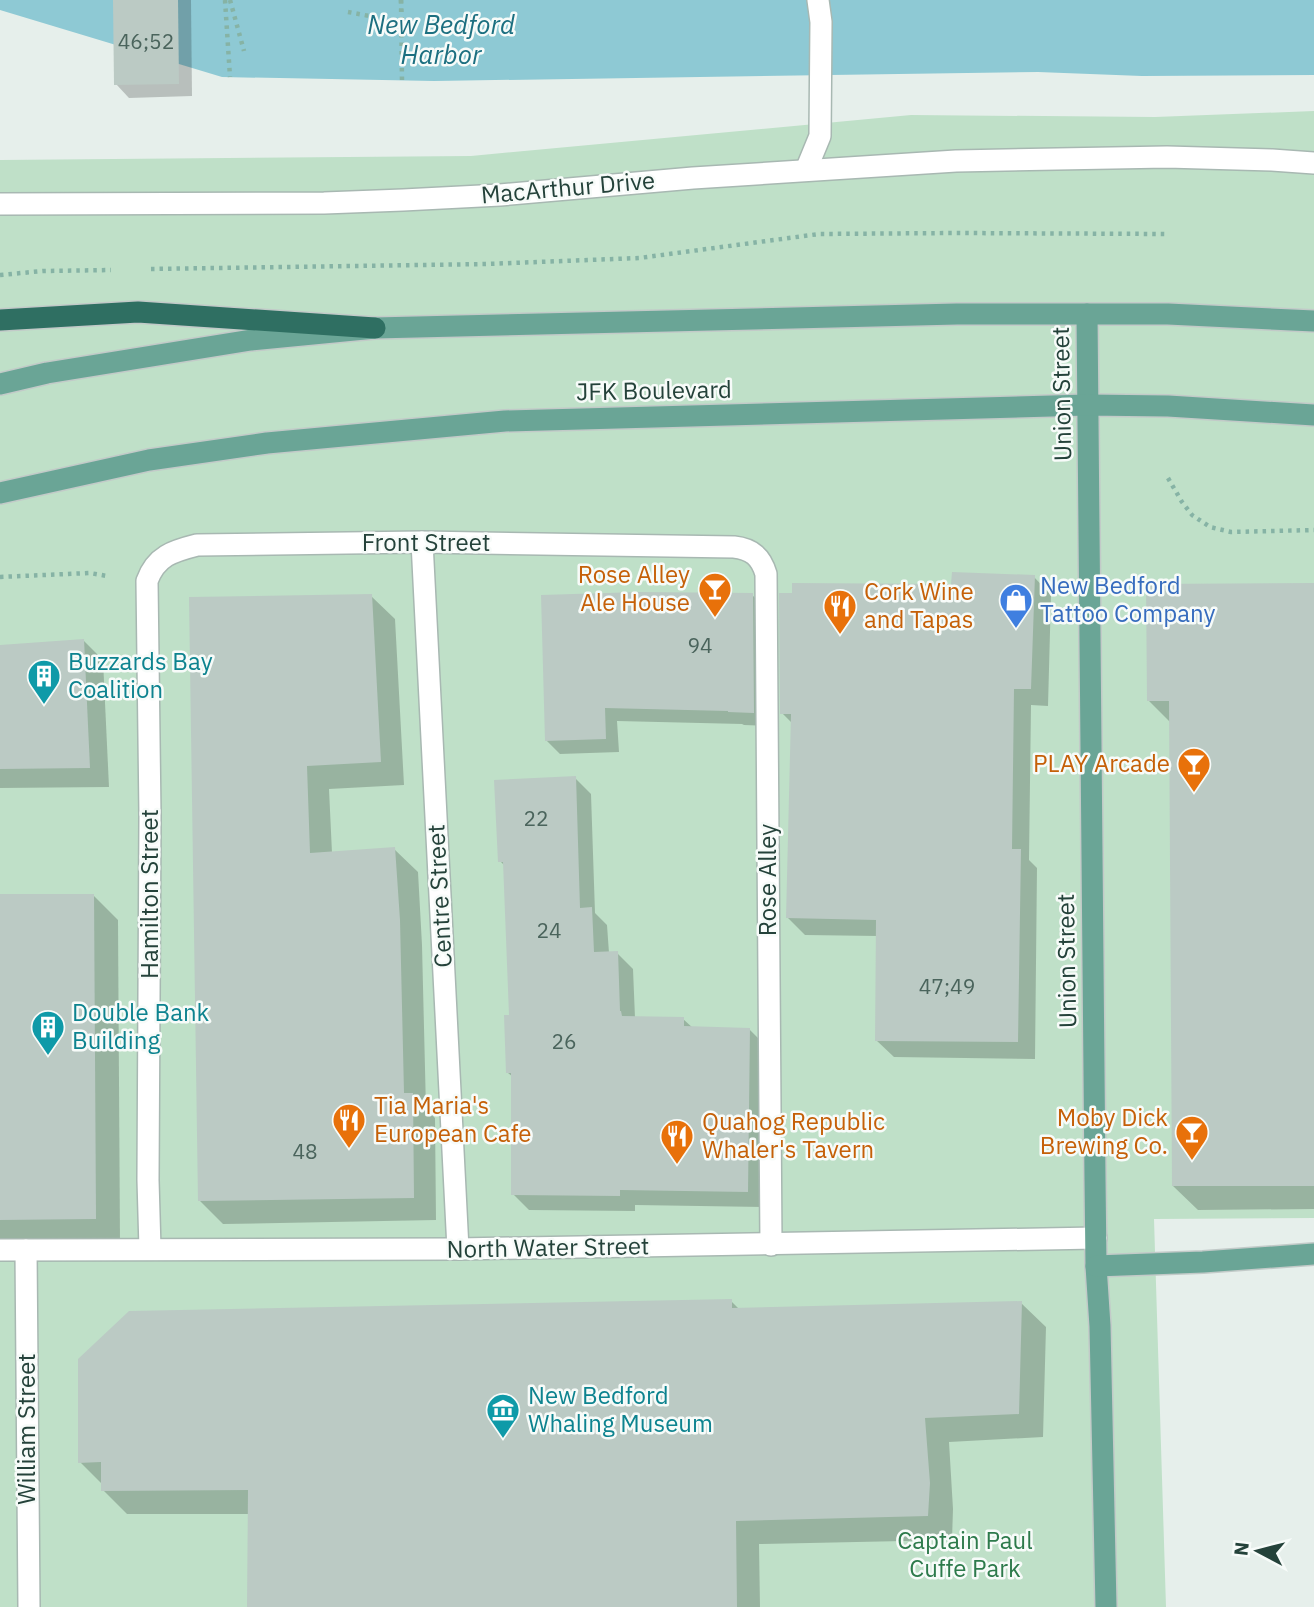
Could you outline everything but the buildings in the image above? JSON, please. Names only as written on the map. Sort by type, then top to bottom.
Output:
[{"type":"highway","points":[[0,320],[138,312],[375,328]]},
{"type":"main road","points":[[0,384],[47,373],[251,340],[375,328],[957,314],[1168,314],[1314,321]]},
{"type":"main road","name":"Union Street","points":[[1087,314],[1096,1266],[1100,1326],[1106,1607]]},
{"type":"main road","name":"JFK Boulevard","points":[[0,493],[149,460],[241,447],[505,421],[1087,405],[1168,405],[1314,415]]},
{"type":"main road","points":[[1096,1266],[1314,1254]]},
{"type":"street","points":[[806,170],[820,136],[821,22],[818,0]]},
{"type":"street","name":"MacArthur Drive","points":[[0,204],[404,200],[956,161],[1167,157],[1314,163]]},
{"type":"street","name":"Front Street","points":[[147,581],[152,567],[163,558],[178,550],[197,545],[422,542],[722,547]]},
{"type":"street","name":"Centre Street","points":[[422,542],[458,1250]]},
{"type":"street","name":"Rose Alley","points":[[722,547],[745,548],[758,556],[766,574],[771,1245]]},
{"type":"street","name":"Hamilton Street","points":[[147,581],[150,816],[149,1250]]},
{"type":"street","name":"North Water Street","points":[[0,1250],[458,1250],[1096,1238]]},
{"type":"street","name":"William Street","points":[[26,1250],[29,1607]]},
{"type":"path","points":[[227,0],[244,51]]},
{"type":"path","points":[[227,0],[230,77]]},
{"type":"path","points":[[401,0],[402,32]]},
{"type":"path","points":[[401,0],[402,81]]},
{"type":"path","points":[[348,12],[401,22]]},
{"type":"path","points":[[140,269],[487,264],[639,258],[819,234],[1167,234]]},
{"type":"path","points":[[0,275],[112,270]]},
{"type":"path","points":[[1168,478],[1192,515],[1210,527],[1231,532],[1314,530]]},
{"type":"path","points":[[0,577],[90,573],[108,576]]},
{"type":"green space","name":"Captain Paul Cuffe Park","points":[[1314,111],[1314,1218],[1154,1219],[1166,1607],[0,1607],[0,160],[471,156],[911,115],[1155,117]]},
{"type":"water","name":"New Bedford Harbor","points":[[0,0],[1314,0],[1314,75],[1142,76],[1038,72],[434,81],[222,77],[0,10]]},
{"type":"place","name":"Rose Alley Ale House","points":[[715,619]]},
{"type":"place","name":"New Bedford Tattoo Company","points":[[1016,630]]},
{"type":"place","name":"Cork Wine and Tapas","points":[[840,636]]},
{"type":"place","name":"Buzzards Bay Coalition","points":[[44,706]]},
{"type":"place","name":"PLAY Arcade","points":[[1194,794]]},
{"type":"place","name":"Double Bank Building","points":[[48,1057]]},
{"type":"place","name":"Tia Maria's European Cafe","points":[[349,1150]]},
{"type":"place","name":"Moby Dick Brewing Co.","points":[[1192,1162]]},
{"type":"place","name":"Quahog Republic Whaler's Tavern","points":[[677,1166]]},
{"type":"place","name":"New Bedford Whaling Museum","points":[[503,1440]]}]
